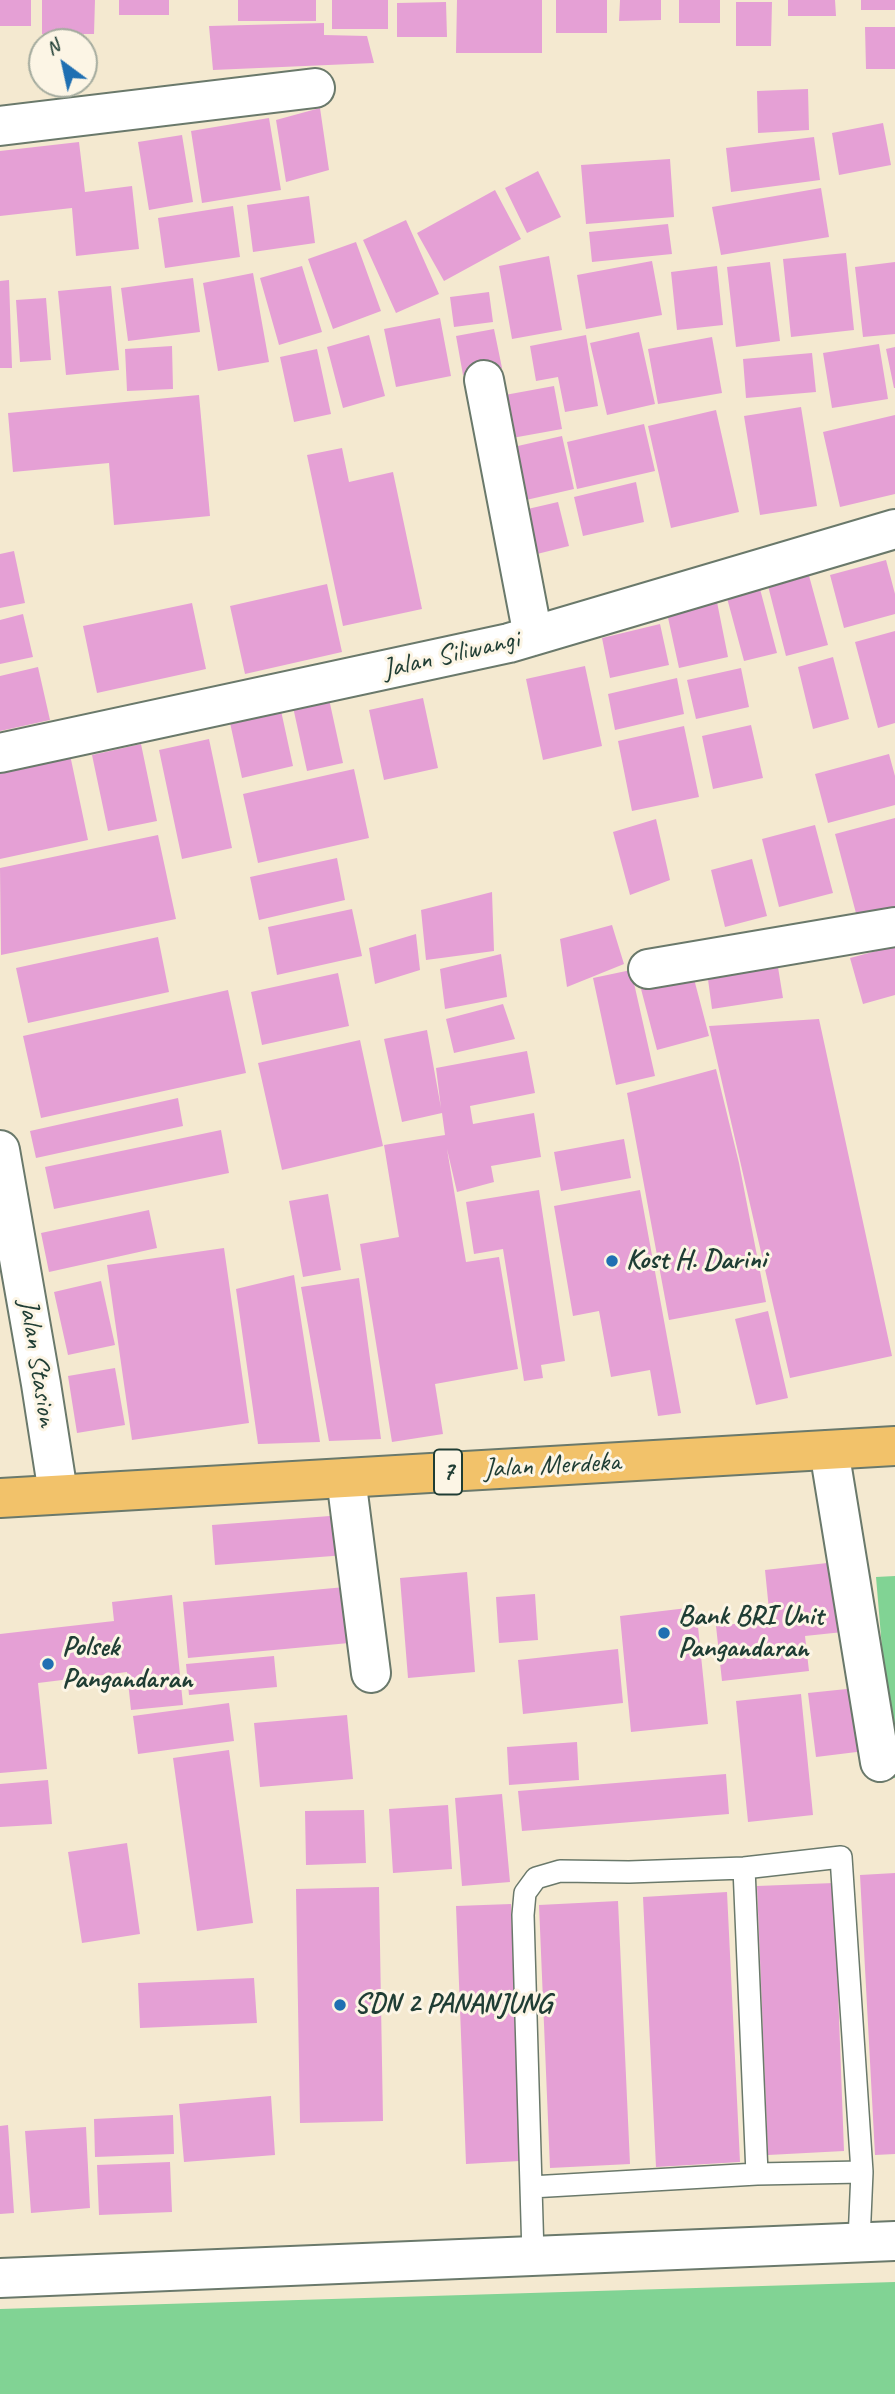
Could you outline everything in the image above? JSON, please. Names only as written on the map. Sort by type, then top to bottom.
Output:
[{"type":"highway","name":"Jalan Merdeka","points":[[0,1498],[895,1446]]},
{"type":"street","points":[[0,126],[316,88]]},
{"type":"street","points":[[484,380],[533,636]]},
{"type":"street","name":"Jalan Siliwangi","points":[[0,753],[533,636],[895,529]]},
{"type":"street","points":[[648,969],[895,926]]},
{"type":"street","name":"Jalan Stasion","points":[[0,1150],[58,1493]]},
{"type":"street","points":[[829,1450],[880,1762]]},
{"type":"street","points":[[346,1478],[371,1673]]},
{"type":"street","points":[[0,2278],[877,2241]]},
{"type":"lane","points":[[533,2255],[523,1915],[525,1893],[536,1878],[560,1871],[629,1872],[744,1868],[841,1857],[862,2172],[877,2241]]},
{"type":"lane","points":[[744,1868],[757,2174]]},
{"type":"lane","points":[[531,2187],[757,2174],[862,2172]]},
{"type":"green space","points":[[895,1576],[895,1778],[893,1778],[876,1577]]},
{"type":"green space","points":[[895,2282],[895,2394],[0,2394],[0,2309]]},
{"type":"building","points":[[0,0],[31,0],[31,26],[0,26]]},
{"type":"building","points":[[42,0],[95,0],[94,28],[42,28]]},
{"type":"building","points":[[119,0],[169,0],[169,15],[119,15]]},
{"type":"building","points":[[238,0],[316,0],[316,21],[238,21]]},
{"type":"building","points":[[332,0],[388,0],[388,29],[332,29]]},
{"type":"building","points":[[457,0],[542,0],[542,53],[456,53]]},
{"type":"building","points":[[556,0],[607,0],[607,33],[556,33]]},
{"type":"building","points":[[620,0],[661,0],[661,20],[619,21]]},
{"type":"building","points":[[679,0],[720,0],[720,23],[679,23]]},
{"type":"building","points":[[788,0],[835,0],[836,16],[788,16]]},
{"type":"building","points":[[861,0],[895,0],[895,10],[861,10]]},
{"type":"building","points":[[446,2],[447,37],[397,37],[397,3]]},
{"type":"building","points":[[736,2],[772,2],[771,46],[736,46]]},
{"type":"building","points":[[324,23],[324,35],[367,36],[374,63],[213,70],[209,26]]},
{"type":"building","points":[[865,27],[895,27],[895,69],[866,69]]},
{"type":"building","points":[[808,89],[809,130],[758,133],[757,91]]},
{"type":"building","points":[[320,108],[329,170],[286,182],[276,120]]},
{"type":"building","points":[[269,118],[281,190],[202,203],[191,131]]},
{"type":"building","points":[[883,123],[891,165],[839,175],[832,133]]},
{"type":"building","points":[[182,135],[193,202],[149,210],[138,142]]},
{"type":"building","points":[[814,137],[820,180],[731,192],[726,148]]},
{"type":"building","points":[[79,142],[85,192],[132,186],[139,249],[76,256],[72,208],[0,216],[0,151]]},
{"type":"building","points":[[670,159],[674,217],[586,224],[581,165]]},
{"type":"building","points":[[538,171],[561,217],[527,233],[505,188]]},
{"type":"building","points":[[821,188],[829,237],[721,255],[712,207]]},
{"type":"building","points":[[495,190],[521,239],[444,281],[417,233]]},
{"type":"building","points":[[309,196],[315,243],[253,252],[247,205]]},
{"type":"building","points":[[233,206],[240,257],[165,268],[158,218]]},
{"type":"building","points":[[406,220],[439,294],[396,313],[363,240]]},
{"type":"building","points":[[668,224],[672,254],[592,262],[589,232]]},
{"type":"building","points":[[356,242],[381,311],[333,329],[308,259]]},
{"type":"building","points":[[846,253],[854,330],[791,337],[783,259]]},
{"type":"building","points":[[549,256],[562,330],[512,339],[499,266]]},
{"type":"building","points":[[652,261],[662,315],[586,329],[577,275]]},
{"type":"building","points":[[770,262],[780,341],[736,347],[727,267]]},
{"type":"building","points":[[895,262],[895,334],[863,337],[855,267]]},
{"type":"building","points":[[302,266],[322,332],[279,345],[260,278]]},
{"type":"building","points":[[717,266],[723,325],[677,330],[671,272]]},
{"type":"building","points":[[253,273],[269,362],[218,371],[203,283]]},
{"type":"building","points":[[193,278],[200,332],[128,341],[121,288]]},
{"type":"building","points":[[9,280],[12,368],[0,368],[0,281]]},
{"type":"building","points":[[111,286],[119,370],[66,375],[58,291]]},
{"type":"building","points":[[489,292],[493,322],[454,327],[450,297]]},
{"type":"building","points":[[46,298],[51,360],[20,362],[16,300]]},
{"type":"building","points":[[440,318],[451,376],[396,387],[384,329]]},
{"type":"building","points":[[494,329],[502,368],[463,375],[456,336]]},
{"type":"building","points":[[639,332],[655,404],[607,415],[590,343]]},
{"type":"building","points":[[369,335],[385,396],[343,408],[327,347]]},
{"type":"building","points":[[586,335],[598,406],[565,412],[558,377],[536,381],[530,346]]},
{"type":"building","points":[[712,337],[722,393],[658,404],[648,349]]},
{"type":"building","points":[[879,344],[888,399],[832,408],[823,353]]},
{"type":"building","points":[[172,346],[173,389],[127,391],[125,349]]},
{"type":"building","points":[[895,347],[895,388],[894,388],[886,349]]},
{"type":"building","points":[[317,349],[331,414],[294,422],[280,357]]},
{"type":"building","points":[[812,353],[816,392],[746,398],[743,359]]},
{"type":"building","points":[[554,386],[562,429],[501,440],[494,397]]},
{"type":"building","points":[[199,395],[210,516],[114,525],[109,463],[13,472],[8,413]]},
{"type":"building","points":[[801,407],[817,506],[760,515],[744,416]]},
{"type":"building","points":[[716,410],[739,512],[671,528],[648,426]]},
{"type":"building","points":[[895,415],[895,494],[840,507],[823,432]]},
{"type":"building","points":[[644,424],[655,471],[577,489],[567,442]]},
{"type":"building","points":[[562,436],[574,489],[513,503],[500,450]]},
{"type":"building","points":[[342,448],[349,482],[393,472],[422,609],[343,626],[307,455]]},
{"type":"building","points":[[636,482],[644,522],[583,536],[574,497]]},
{"type":"building","points":[[558,502],[569,546],[529,556],[519,511]]},
{"type":"building","points":[[14,551],[25,603],[0,608],[0,554]]},
{"type":"building","points":[[886,560],[895,594],[895,614],[844,628],[830,575]]},
{"type":"building","points":[[808,572],[828,645],[786,656],[767,582]]},
{"type":"building","points":[[327,584],[342,652],[245,674],[230,606]]},
{"type":"building","points":[[760,589],[777,653],[744,661],[727,598]]},
{"type":"building","points":[[717,602],[728,657],[679,668],[667,613]]},
{"type":"building","points":[[192,603],[206,669],[97,693],[83,626]]},
{"type":"building","points":[[23,614],[33,657],[0,664],[0,620]]},
{"type":"building","points":[[660,624],[669,665],[610,678],[602,638]]},
{"type":"building","points":[[895,631],[895,723],[878,728],[855,642]]},
{"type":"building","points":[[833,657],[849,719],[813,729],[798,667]]},
{"type":"building","points":[[585,666],[602,746],[543,760],[526,679]]},
{"type":"building","points":[[38,667],[50,720],[0,731],[0,676]]},
{"type":"building","points":[[741,668],[749,707],[696,719],[687,680]]},
{"type":"building","points":[[677,678],[684,714],[615,730],[608,694]]},
{"type":"building","points":[[423,698],[438,768],[384,780],[369,710]]},
{"type":"building","points":[[329,699],[343,763],[307,771],[293,707]]},
{"type":"building","points":[[280,706],[293,766],[242,778],[229,718]]},
{"type":"building","points":[[751,725],[763,778],[713,789],[702,736]]},
{"type":"building","points":[[684,726],[699,797],[632,811],[618,741]]},
{"type":"building","points":[[209,739],[232,848],[182,859],[159,750]]},
{"type":"building","points":[[141,744],[157,821],[108,831],[92,755]]},
{"type":"building","points":[[69,750],[88,840],[0,859],[0,765]]},
{"type":"building","points":[[889,754],[895,776],[895,805],[828,823],[815,774]]},
{"type":"building","points":[[354,769],[369,838],[258,863],[243,794]]},
{"type":"building","points":[[895,818],[895,907],[857,917],[835,834]]},
{"type":"building","points":[[656,819],[670,880],[630,895],[613,832]]},
{"type":"building","points":[[815,825],[833,893],[779,907],[762,839]]},
{"type":"building","points":[[158,835],[176,919],[1,955],[0,868]]},
{"type":"building","points":[[337,858],[345,900],[259,920],[250,877]]},
{"type":"building","points":[[752,859],[767,916],[725,927],[711,870]]},
{"type":"building","points":[[492,892],[494,951],[426,960],[421,910]]},
{"type":"building","points":[[352,909],[362,956],[277,975],[268,927]]},
{"type":"building","points":[[612,925],[624,964],[567,987],[560,939]]},
{"type":"building","points":[[416,934],[420,970],[375,984],[369,948]]},
{"type":"building","points":[[158,937],[169,992],[28,1023],[16,968]]},
{"type":"building","points":[[895,946],[895,995],[863,1004],[850,958]]},
{"type":"building","points":[[501,954],[507,997],[445,1009],[440,969]]},
{"type":"building","points":[[777,961],[783,998],[712,1009],[707,972]]},
{"type":"building","points":[[631,970],[655,1076],[616,1085],[593,978]]},
{"type":"building","points":[[338,973],[349,1026],[262,1045],[251,992]]},
{"type":"building","points":[[693,975],[709,1036],[657,1050],[641,989]]},
{"type":"building","points":[[228,990],[246,1073],[41,1118],[23,1036]]},
{"type":"building","points":[[503,1004],[515,1039],[454,1053],[446,1019]]},
{"type":"building","points":[[819,1019],[892,1356],[790,1378],[709,1026]]},
{"type":"building","points":[[427,1030],[441,1108],[436,1068],[527,1051],[535,1093],[470,1106],[473,1124],[534,1113],[541,1157],[491,1166],[494,1182],[457,1192],[447,1149],[466,1262],[499,1257],[518,1369],[435,1384],[443,1434],[392,1442],[360,1244],[399,1237],[384,1145],[445,1135],[442,1113],[402,1122],[384,1039]]},
{"type":"building","points":[[360,1040],[383,1146],[282,1170],[258,1063]]},
{"type":"building","points":[[716,1069],[739,1163],[766,1302],[669,1320],[627,1093]]},
{"type":"building","points":[[178,1098],[183,1126],[36,1158],[30,1131]]},
{"type":"building","points":[[221,1130],[229,1173],[54,1209],[45,1167]]},
{"type":"building","points":[[624,1139],[631,1178],[561,1191],[554,1152]]},
{"type":"building","points":[[539,1190],[565,1361],[541,1365],[543,1378],[524,1381],[503,1249],[474,1254],[466,1202]]},
{"type":"building","points":[[640,1190],[681,1413],[658,1416],[650,1370],[611,1377],[599,1311],[573,1316],[554,1206]]},
{"type":"building","points":[[328,1194],[341,1270],[303,1277],[289,1201]]},
{"type":"building","points":[[149,1210],[157,1248],[49,1272],[41,1233]]},
{"type":"building","points":[[224,1248],[249,1423],[132,1440],[107,1265]]},
{"type":"building","points":[[294,1275],[320,1442],[258,1444],[236,1289]]},
{"type":"building","points":[[359,1278],[381,1439],[329,1441],[301,1287]]},
{"type":"building","points":[[101,1281],[115,1345],[68,1355],[54,1292]]},
{"type":"building","points":[[768,1311],[788,1398],[756,1405],[735,1319]]},
{"type":"building","points":[[115,1368],[125,1425],[77,1433],[68,1376]]},
{"type":"building","points":[[343,1515],[346,1555],[215,1565],[212,1525]]},
{"type":"building","points":[[836,1562],[843,1632],[805,1636],[809,1671],[722,1681],[716,1626],[770,1620],[765,1570]]},
{"type":"building","points":[[467,1572],[475,1672],[408,1678],[400,1578]]},
{"type":"building","points":[[345,1587],[349,1643],[188,1658],[183,1602]]},
{"type":"building","points":[[535,1594],[538,1640],[499,1643],[496,1597]]},
{"type":"building","points":[[172,1595],[183,1705],[131,1710],[127,1672],[38,1683],[47,1769],[0,1773],[0,1634],[114,1621],[112,1602]]},
{"type":"building","points":[[696,1607],[708,1724],[631,1732],[620,1616]]},
{"type":"building","points":[[618,1649],[623,1703],[523,1714],[518,1660]]},
{"type":"building","points":[[274,1656],[277,1687],[189,1695],[186,1664]]},
{"type":"building","points":[[866,1687],[873,1750],[816,1757],[808,1693]]},
{"type":"building","points":[[801,1694],[813,1815],[748,1822],[736,1701]]},
{"type":"building","points":[[229,1703],[234,1741],[138,1754],[133,1716]]},
{"type":"building","points":[[347,1715],[353,1779],[260,1787],[254,1723]]},
{"type":"building","points":[[577,1742],[579,1780],[509,1785],[507,1747]]},
{"type":"building","points":[[229,1750],[253,1923],[197,1931],[173,1758]]},
{"type":"building","points":[[726,1774],[729,1814],[522,1831],[518,1791]]},
{"type":"building","points":[[48,1780],[52,1824],[0,1827],[0,1784]]},
{"type":"building","points":[[502,1794],[510,1882],[462,1886],[455,1798]]},
{"type":"building","points":[[448,1805],[452,1869],[393,1873],[389,1809]]},
{"type":"building","points":[[364,1810],[366,1863],[306,1865],[305,1811]]},
{"type":"building","points":[[127,1843],[140,1934],[82,1943],[68,1852]]},
{"type":"building","points":[[895,1873],[895,2154],[875,2155],[860,1875]]},
{"type":"building","points":[[834,1883],[844,2151],[768,2155],[757,1886]]},
{"type":"building","name":"SDN 2 PANANJUNG","points":[[379,1887],[383,2121],[300,2123],[296,1889]]},
{"type":"building","points":[[727,1892],[740,2162],[656,2167],[643,1897]]},
{"type":"building","points":[[618,1901],[630,2164],[550,2168],[539,1905]]},
{"type":"building","points":[[511,1904],[520,2161],[466,2164],[456,1906]]},
{"type":"building","points":[[254,1978],[257,2023],[140,2028],[138,1983]]},
{"type":"building","points":[[271,2096],[275,2155],[184,2162],[179,2104]]},
{"type":"building","points":[[173,2115],[174,2154],[95,2157],[94,2119]]},
{"type":"building","points":[[8,2125],[14,2213],[0,2214],[0,2126]]},
{"type":"building","points":[[86,2127],[90,2208],[31,2213],[25,2131]]},
{"type":"building","points":[[170,2162],[172,2212],[99,2215],[97,2165]]},
{"type":"place","name":"Kost H. Darini","points":[[612,1261]]},
{"type":"place","name":"Bank BRI Unit Pangandaran","points":[[664,1633]]},
{"type":"place","name":"Polsek Pangandaran","points":[[48,1664]]},
{"type":"place","name":"SDN 2 PANANJUNG","points":[[340,2005]]}]
